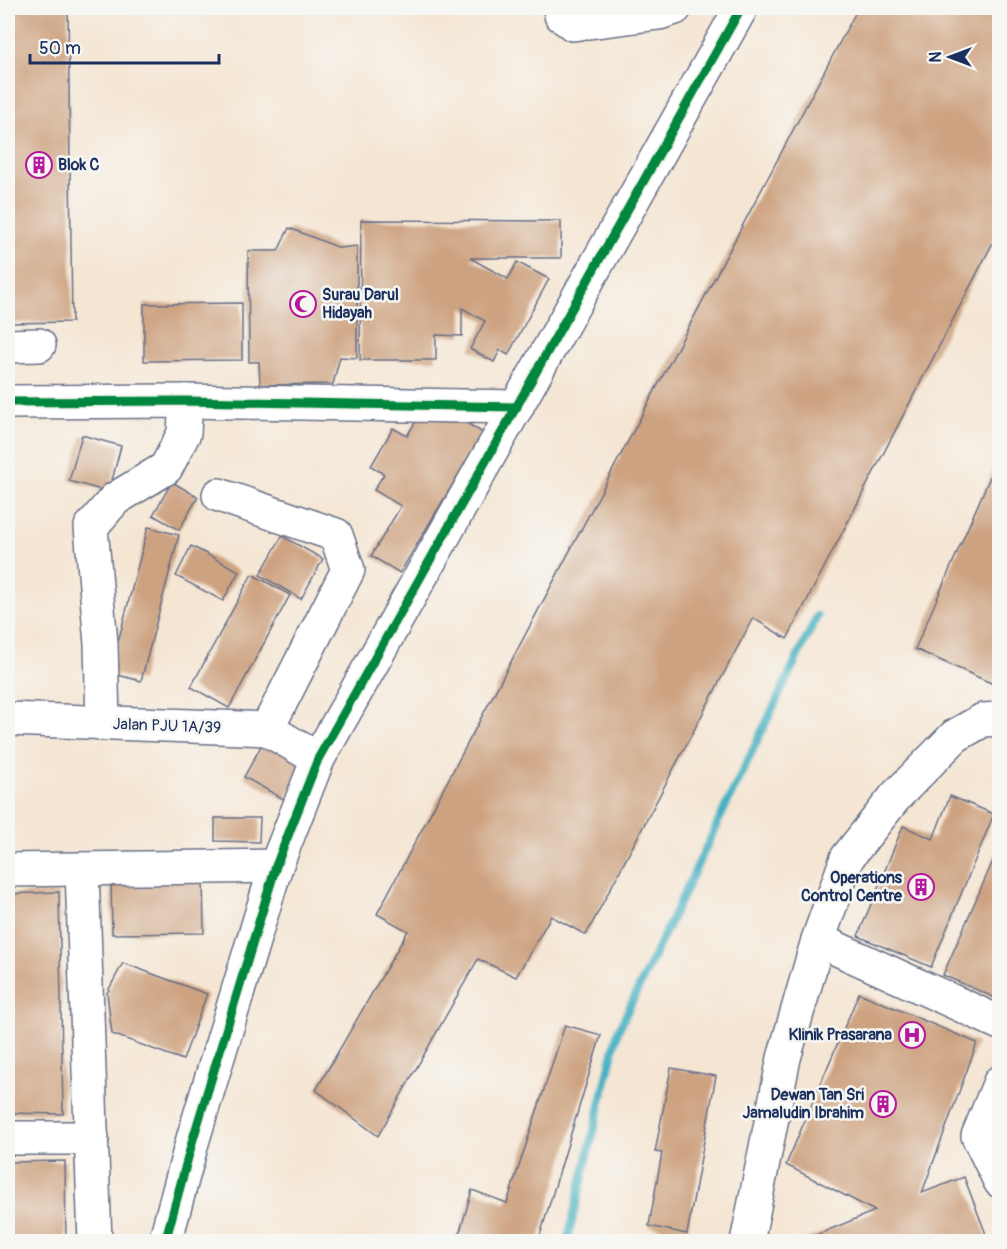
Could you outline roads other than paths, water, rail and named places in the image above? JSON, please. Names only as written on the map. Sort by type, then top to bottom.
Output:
[{"type":"street","points":[[560,8],[561,15],[573,24],[659,13],[675,8]]},
{"type":"street","points":[[165,1242],[193,1139],[276,866],[318,759],[741,8]]},
{"type":"street","points":[[8,402],[186,401],[517,407]]},
{"type":"street","points":[[103,724],[101,644],[91,527],[115,499],[166,468],[184,433],[186,401]]},
{"type":"street","points":[[219,495],[336,535],[348,570],[267,729]]},
{"type":"street","name":"Jalan PJU 1A/39","points":[[8,719],[267,729],[318,759]]},
{"type":"street","points":[[747,1242],[784,1058],[818,940],[847,858],[896,796],[955,736],[983,720],[999,719]]},
{"type":"street","points":[[8,870],[276,866]]},
{"type":"street","points":[[82,870],[95,1242]]},
{"type":"street","points":[[818,940],[999,1023]]},
{"type":"street","points":[[999,1082],[978,1136],[999,1181]]},
{"type":"street","points":[[8,1138],[92,1138]]},
{"type":"waterway","points":[[567,1242],[618,1031],[817,616]]},
{"type":"place","name":"Blok C","points":[[39,165]]},
{"type":"place","name":"Surau Darul Hidayah","points":[[303,304]]},
{"type":"place","name":"Operations Control Centre","points":[[921,887]]},
{"type":"place","name":"Klinik Prasarana","points":[[912,1035]]},
{"type":"place","name":"Dewan Tan Sri Jamaludin Ibrahim","points":[[883,1104]]}]
